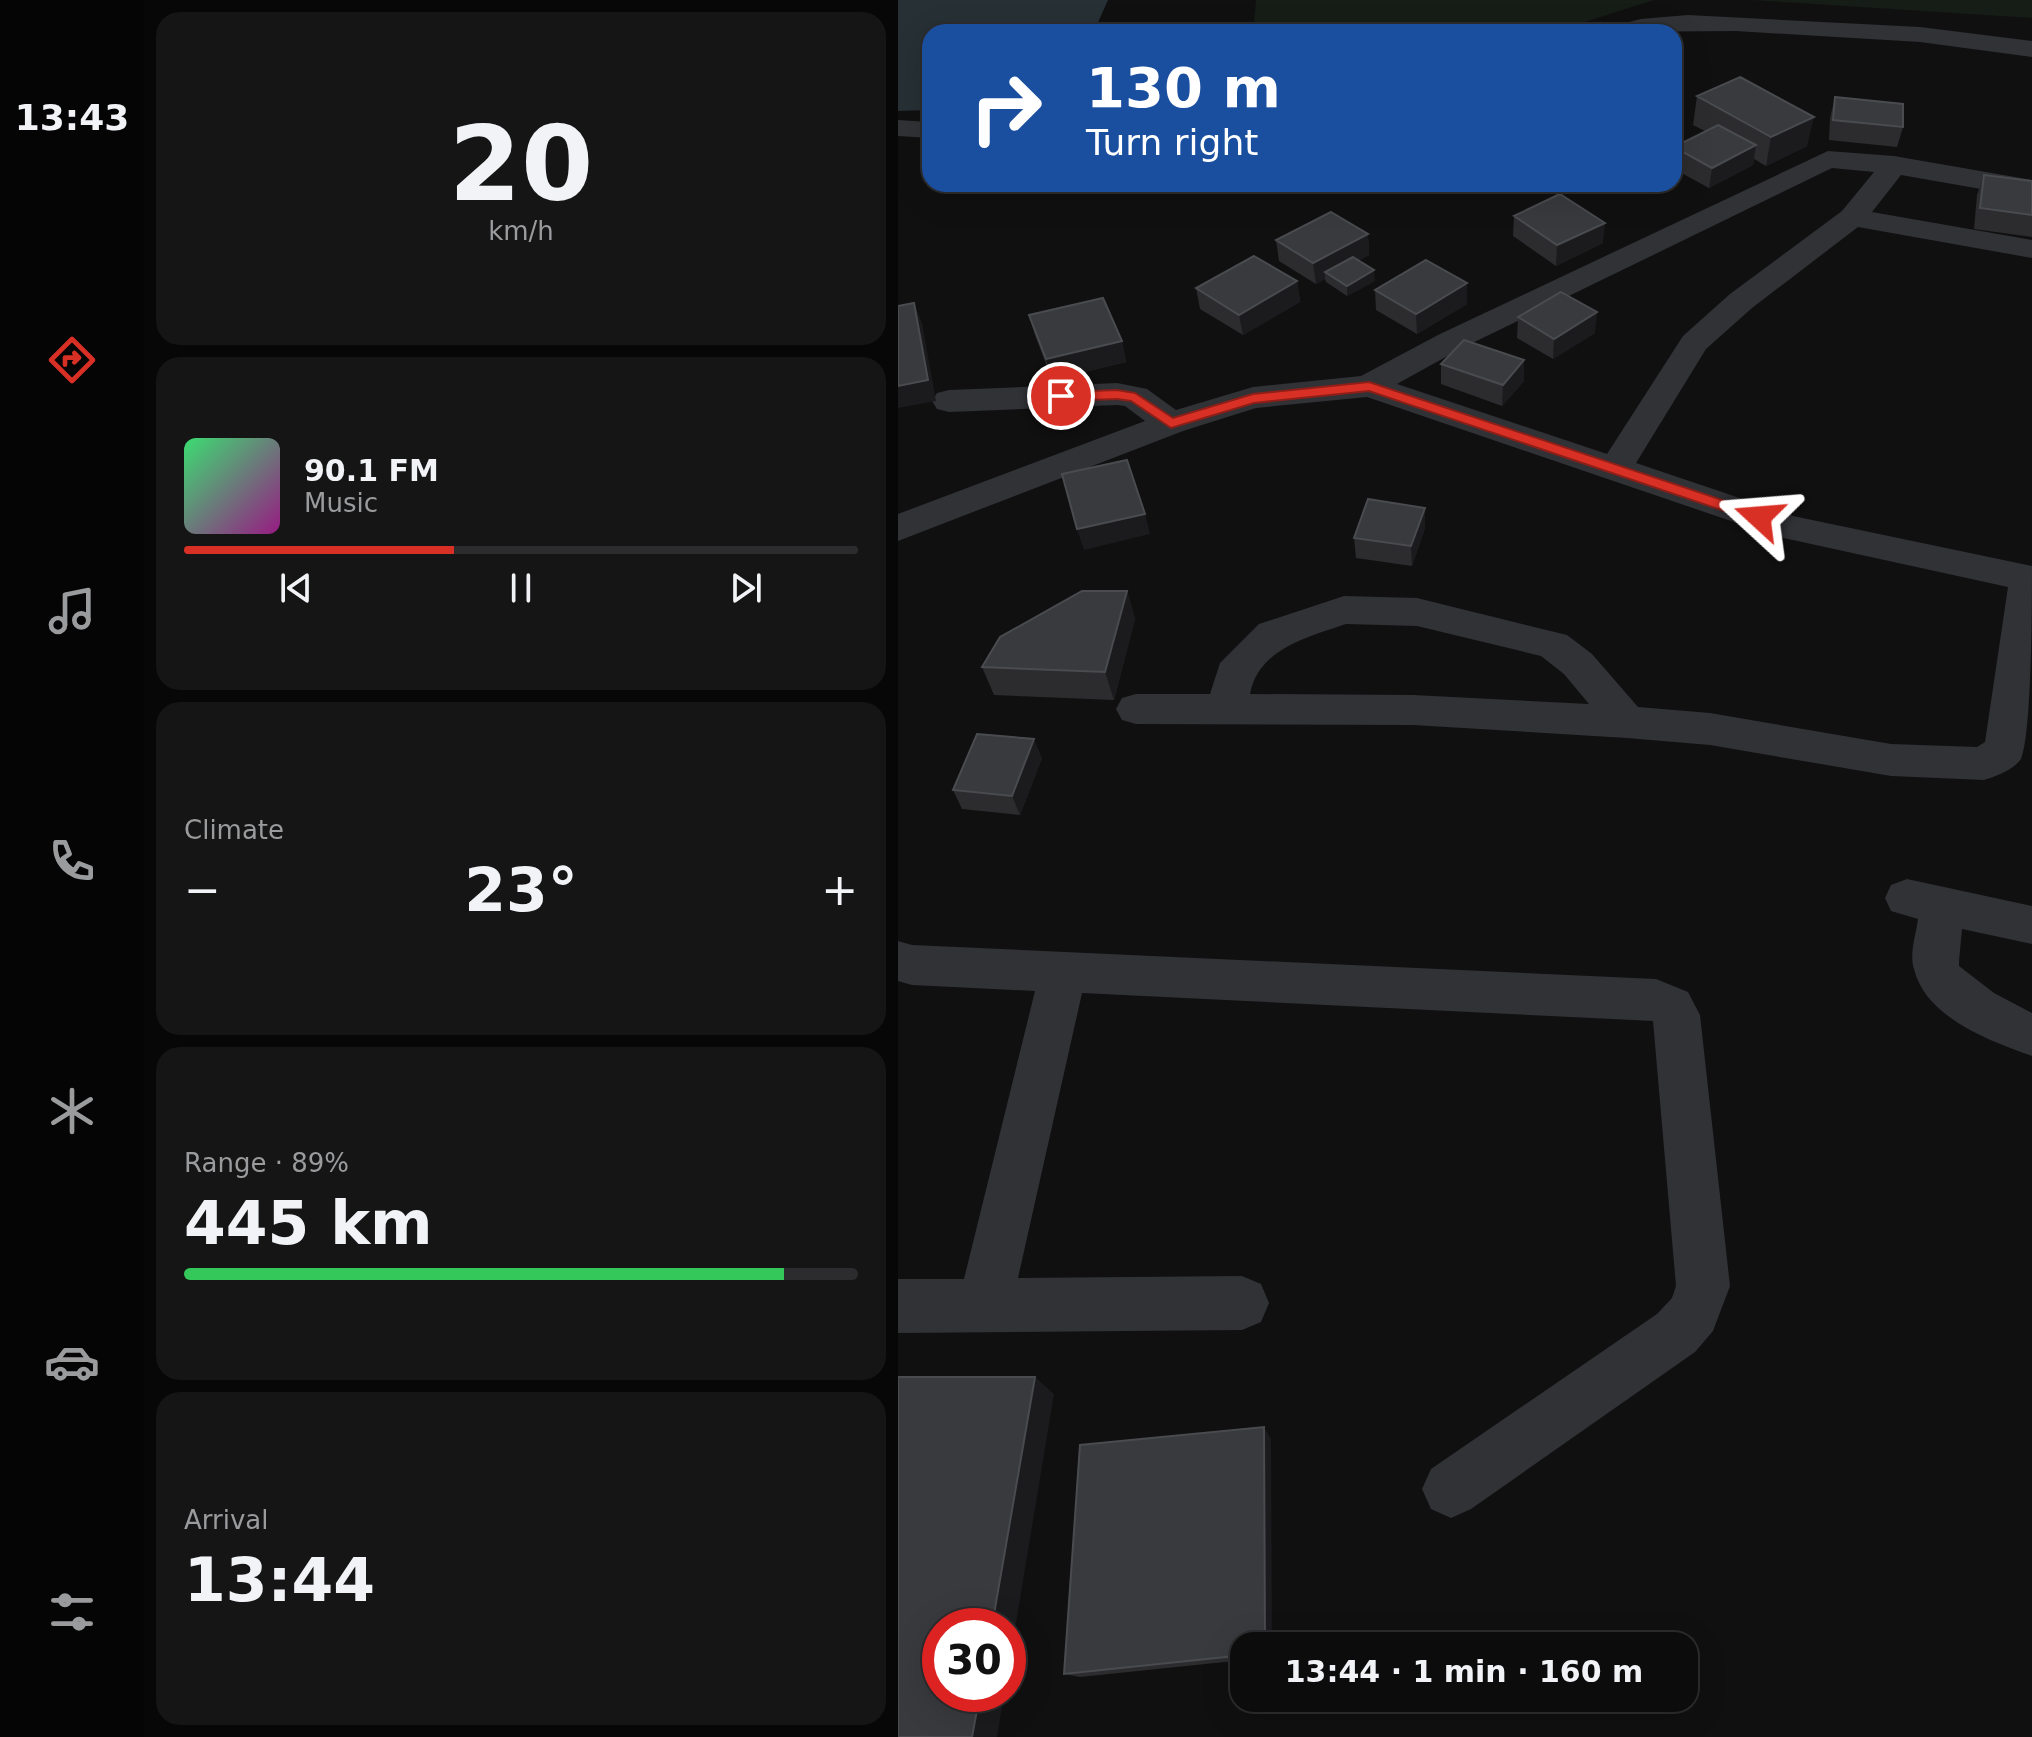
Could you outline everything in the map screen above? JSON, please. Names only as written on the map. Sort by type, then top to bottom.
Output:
[{"type":"street","points":[[1656,24],[1727,23],[1896,33],[2032,49]]},
{"type":"street","points":[[898,128],[922,130]]},
{"type":"street","points":[[898,528],[1171,423],[1253,398],[1369,386],[1449,342],[1811,165],[1845,158],[2032,189]]},
{"type":"street","points":[[1615,468],[1694,343],[1741,301],[1852,217],[1894,165]]},
{"type":"street","points":[[1852,217],[2032,249]]},
{"type":"street","points":[[1136,709],[1413,710],[1627,722],[1710,729],[1891,760],[1984,764],[2005,750],[2030,579],[1788,527],[1369,386]]},
{"type":"street","points":[[949,401],[1117,394],[1135,397],[1171,423]]},
{"type":"street","points":[[1227,710],[1234,673],[1273,634],[1344,610],[1358,610],[1417,612],[1553,645],[1578,664],[1627,722]]},
{"type":"street","points":[[2032,925],[1925,902],[1936,969],[1943,984],[1959,996],[2032,1035]]},
{"type":"street","points":[[898,961],[912,965],[1063,973],[1656,1000],[1671,1007],[1676,1015],[1703,1286],[1700,1305],[1693,1318],[1676,1333],[1451,1489]]},
{"type":"street","points":[[985,1304],[1063,973]]},
{"type":"street","points":[[898,1306],[1242,1303]]},
{"type":"shaded area","points":[[898,0],[1108,0],[1097,24],[922,24],[922,110],[898,111]]},
{"type":"shaded area","points":[[1256,0],[1654,0],[1575,24],[1254,24]]},
{"type":"shaded area","points":[[1751,0],[2032,0],[2032,18]]},
{"type":"building","points":[[1740,77],[1814,117],[1771,137],[1697,96]]},
{"type":"building","points":[[1835,97],[1903,104],[1903,127],[1833,120]]},
{"type":"building","points":[[1718,125],[1756,145],[1712,168],[1682,151],[1682,143]]},
{"type":"building","points":[[1984,175],[2032,181],[2032,215],[1980,208]]},
{"type":"building","points":[[1560,194],[1605,223],[1557,245],[1514,216]]},
{"type":"building","points":[[1331,212],[1368,234],[1313,263],[1276,240]]},
{"type":"building","points":[[1254,256],[1297,281],[1239,315],[1196,288]]},
{"type":"building","points":[[1353,257],[1374,270],[1347,286],[1325,272]]},
{"type":"building","points":[[1426,260],[1467,283],[1416,314],[1375,290]]},
{"type":"building","points":[[1561,292],[1597,312],[1554,339],[1518,317]]},
{"type":"building","points":[[1103,298],[1122,341],[1046,359],[1029,315]]},
{"type":"building","points":[[914,303],[928,380],[898,386],[898,306]]},
{"type":"building","points":[[1464,340],[1524,360],[1503,385],[1441,364]]},
{"type":"building","points":[[1127,460],[1145,514],[1077,529],[1062,474]]},
{"type":"building","points":[[1368,499],[1425,508],[1411,546],[1354,538]]},
{"type":"building","points":[[1082,591],[1127,591],[1105,672],[982,667],[1000,637]]},
{"type":"building","points":[[977,734],[1034,739],[1012,796],[953,790]]},
{"type":"building","points":[[898,1377],[1035,1377],[995,1608],[922,1608],[922,1712],[977,1712],[972,1737],[898,1737]]},
{"type":"building","points":[[1264,1427],[1265,1632],[1230,1632],[1230,1656],[1064,1674],[1080,1445]]},
{"type":"route","points":[[1061,396],[1117,394],[1135,397],[1171,423],[1253,398],[1369,386],[1759,517]]}]
